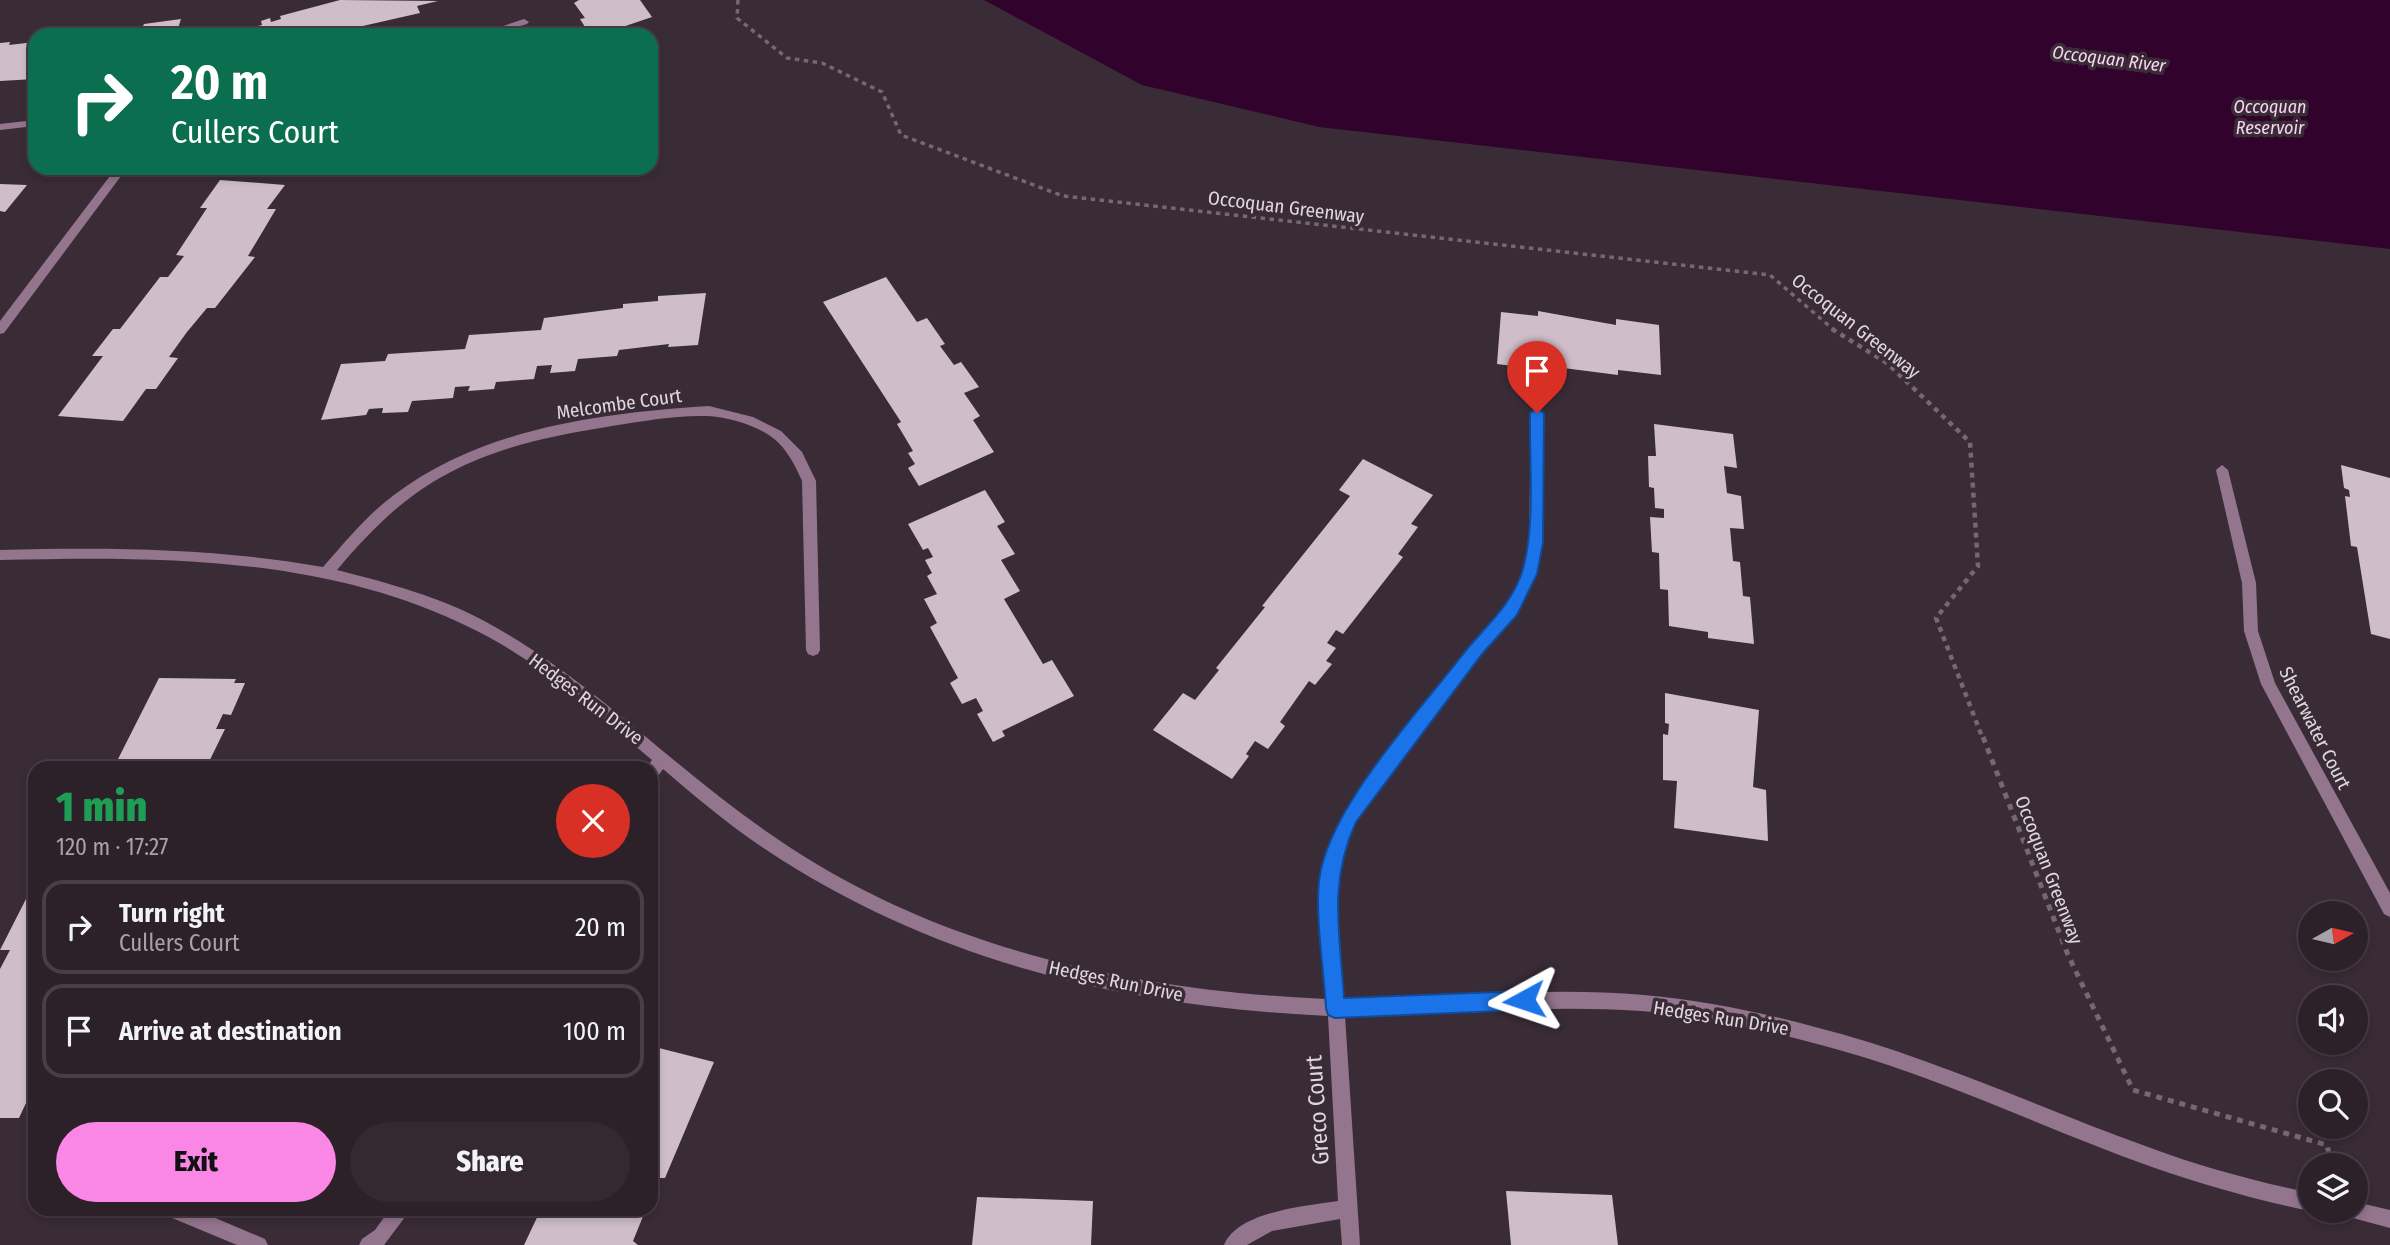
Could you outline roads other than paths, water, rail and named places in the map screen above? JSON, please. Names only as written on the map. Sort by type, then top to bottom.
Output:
[{"type":"street","points":[[504,28],[524,22]]},
{"type":"street","points":[[0,127],[28,124]]},
{"type":"street","points":[[0,330],[117,175]]},
{"type":"street","name":"Melcombe Court","points":[[325,574],[360,533],[398,499],[442,470],[489,449],[582,426],[648,415],[709,411],[749,420],[777,434],[797,455],[809,481],[813,650]]},
{"type":"street","name":"Greco Court","points":[[1351,1245],[1328,882],[1336,847],[1350,816],[1476,649],[1511,610],[1530,574],[1536,543],[1537,413]]},
{"type":"street","name":"Shearwater Court","points":[[2222,470],[2249,583],[2251,631],[2268,684],[2390,909]]},
{"type":"street","name":"Hedges Run Drive","points":[[0,555],[93,552],[197,556],[325,574],[443,608],[531,656],[630,729],[741,824],[833,881],[937,931],[1052,970],[1167,993],[1335,1008],[1474,1004],[1548,998],[1684,1008],[1786,1028],[1894,1058],[2130,1151],[2280,1197],[2298,1200]]},
{"type":"street","points":[[658,764],[662,759]]},
{"type":"street","points":[[1233,1245],[1245,1232],[1270,1222],[1348,1209]]},
{"type":"street","points":[[2368,1214],[2390,1219]]},
{"type":"street","points":[[188,1216],[259,1245]]},
{"type":"street","points":[[368,1245],[381,1236],[397,1216]]},
{"type":"water","name":"Occoquan Reservoir","points":[[984,0],[2390,0],[2390,249],[1319,127],[1142,85]]},
{"type":"water label","name":"Occoquan River","points":[[2109,59]]}]
